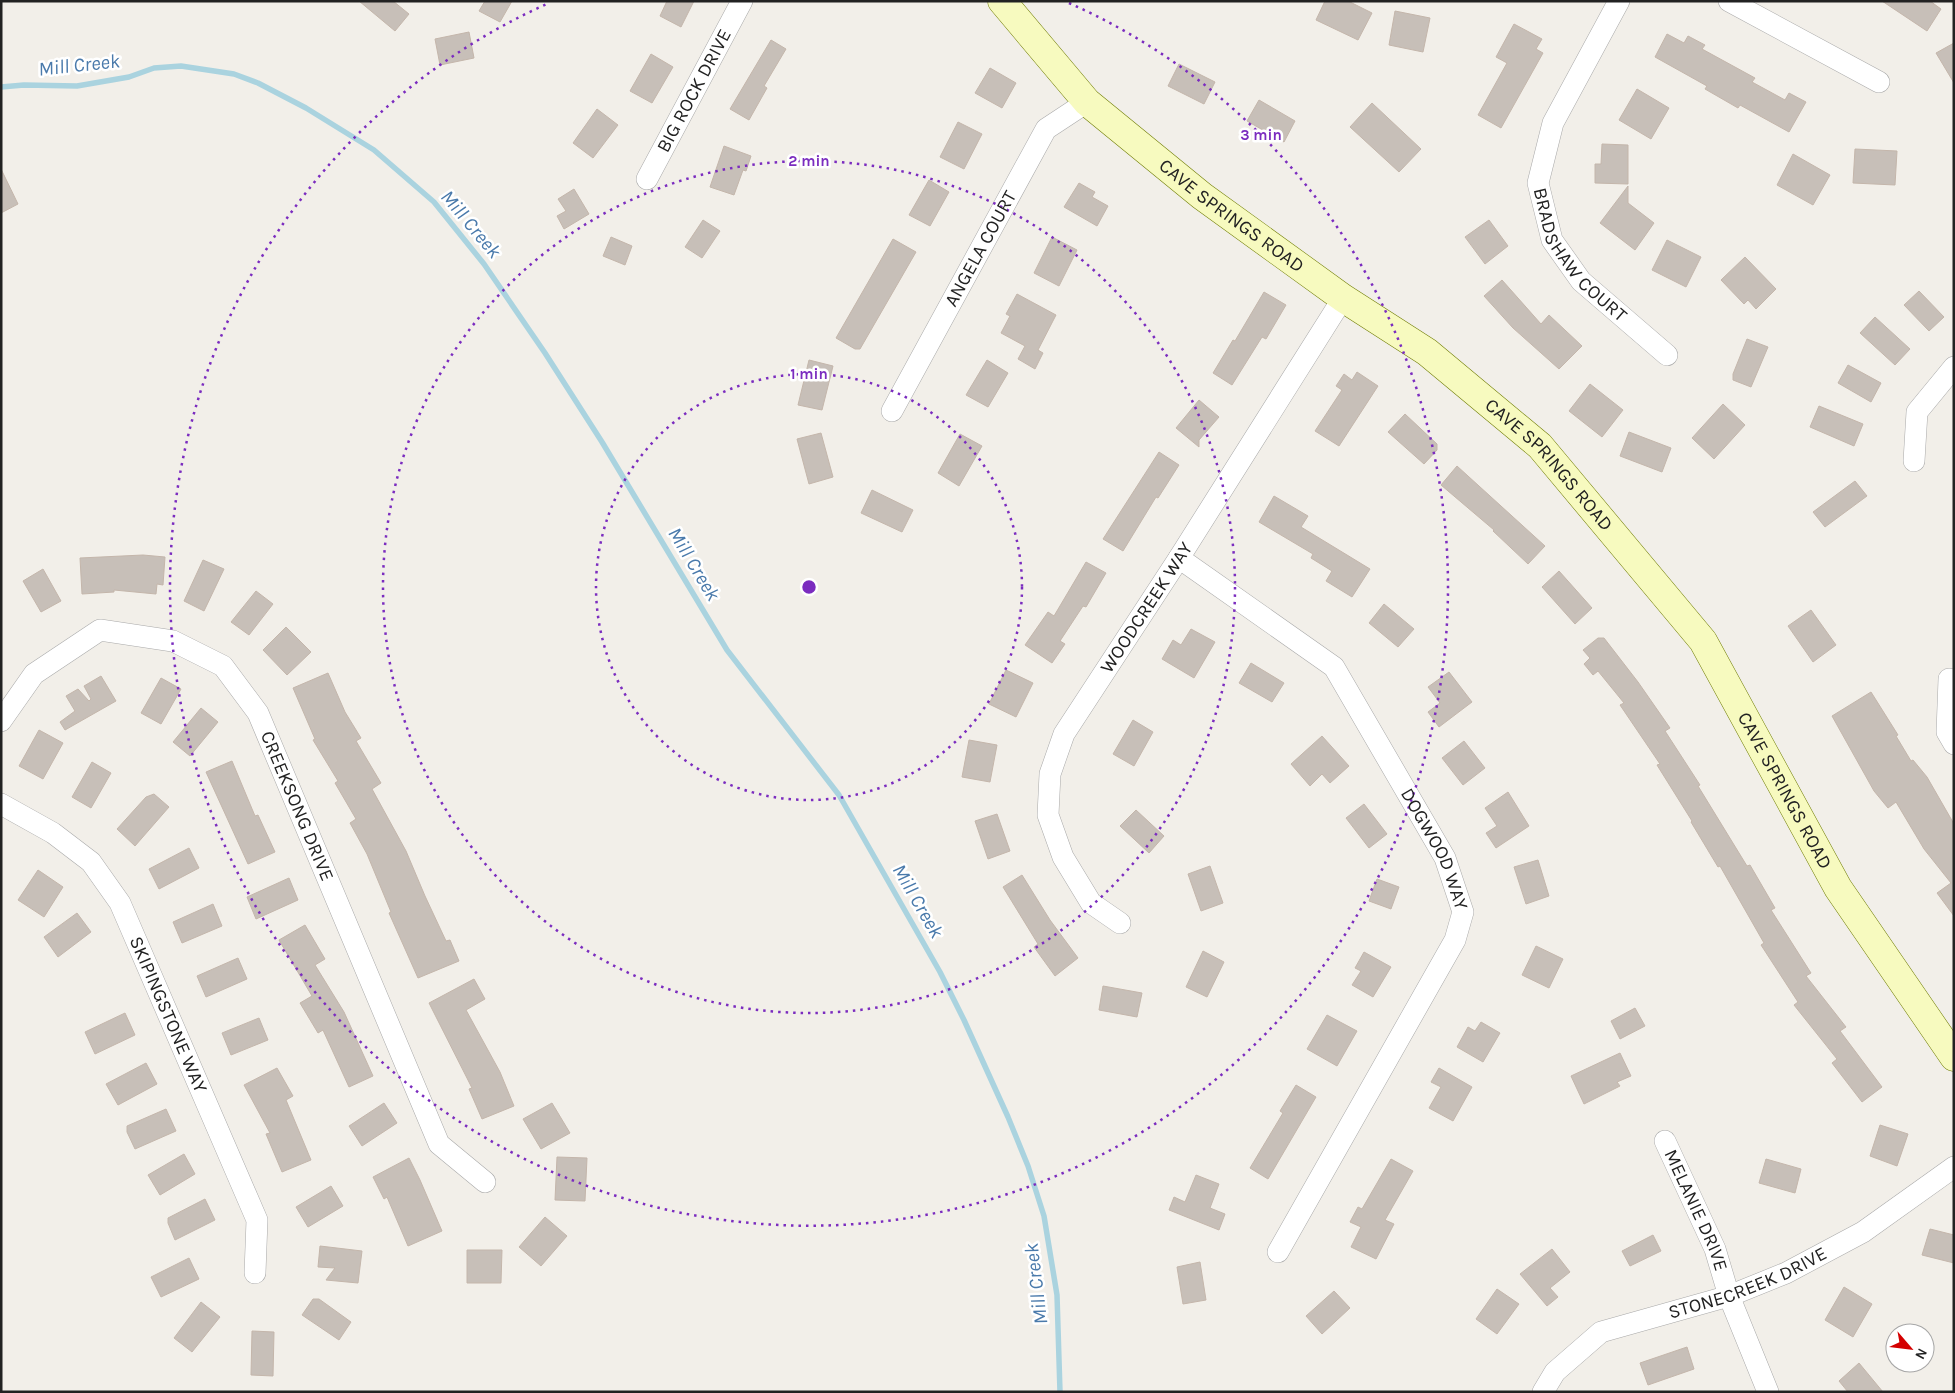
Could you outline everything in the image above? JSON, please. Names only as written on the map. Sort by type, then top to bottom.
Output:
[{"type":"street","name":"BIG ROCK DRIVE","points":[[647,179],[742,1]]},
{"type":"street","name":"CAVE SPRINGS ROAD","points":[[1002,1],[1087,102],[1202,196],[1343,298],[1427,352],[1540,446],[1703,641],[1838,888],[1954,1057]]},
{"type":"street","name":"BRADSHAW COURT","points":[[1619,1],[1553,123],[1538,183],[1552,240],[1581,281],[1666,355]]},
{"type":"street","points":[[1729,1],[1879,82]]},
{"type":"street","name":"ANGELA COURT","points":[[892,411],[1046,129],[1087,102]]},
{"type":"street","name":"WOODCREEK WAY","points":[[1120,923],[1091,902],[1063,856],[1048,815],[1050,774],[1064,734],[1179,558],[1343,298]]},
{"type":"street","points":[[1914,461],[1917,412],[1954,367]]},
{"type":"street","name":"DOGWOOD WAY","points":[[1179,558],[1334,667],[1445,858],[1463,912],[1455,940],[1278,1252]]},
{"type":"street","name":"CREEKSONG DRIVE","points":[[1,721],[34,674],[100,630],[173,641],[223,666],[258,713],[439,1144],[485,1182]]},
{"type":"street","points":[[1949,679],[1947,732],[1954,744]]},
{"type":"street","name":"SKIPINGSTONE WAY","points":[[1,804],[53,833],[91,862],[120,903],[257,1220],[255,1273]]},
{"type":"street","name":"MELANIE DRIVE","points":[[1665,1141],[1715,1249],[1729,1296],[1768,1392]]},
{"type":"street","name":"STONECREEK DRIVE","points":[[1542,1392],[1555,1372],[1600,1332],[1729,1296],[1786,1273],[1864,1232],[1954,1167]]},
{"type":"building","points":[[359,1],[393,1],[409,14],[395,31]]},
{"type":"building","points":[[485,1],[512,1],[500,22],[479,11]]},
{"type":"building","points":[[667,1],[694,1],[681,27],[660,16]]},
{"type":"building","points":[[1325,1],[1348,1],[1372,13],[1358,40],[1316,20]]},
{"type":"building","points":[[1882,1],[1930,1],[1941,9],[1927,31]]},
{"type":"building","points":[[1395,11],[1430,18],[1423,52],[1389,45]]},
{"type":"building","points":[[1514,24],[1542,39],[1536,49],[1543,53],[1501,128],[1478,115],[1507,63],[1496,57]]},
{"type":"building","points":[[469,32],[474,58],[440,65],[435,39]]},
{"type":"building","points":[[1667,34],[1684,43],[1688,36],[1705,45],[1702,49],[1755,78],[1752,82],[1785,100],[1789,93],[1806,102],[1789,132],[1740,105],[1738,108],[1705,89],[1707,86],[1655,57]]},
{"type":"building","points":[[771,40],[786,49],[764,86],[767,88],[749,120],[730,109]]},
{"type":"building","points":[[1954,43],[1954,83],[1936,53]]},
{"type":"building","points":[[651,54],[673,67],[652,103],[630,91]]},
{"type":"building","points":[[1179,64],[1215,82],[1204,104],[1168,86]]},
{"type":"building","points":[[990,68],[1016,83],[1002,108],[975,93]]},
{"type":"building","points":[[1637,89],[1669,108],[1651,139],[1619,120]]},
{"type":"building","points":[[1259,100],[1295,121],[1284,142],[1247,121]]},
{"type":"building","points":[[1372,103],[1421,149],[1399,172],[1350,127]]},
{"type":"building","points":[[597,109],[618,125],[593,158],[573,143]]},
{"type":"building","points":[[958,122],[982,134],[964,169],[940,157]]},
{"type":"building","points":[[1602,144],[1628,145],[1628,184],[1595,183],[1595,164],[1601,164]]},
{"type":"building","points":[[724,146],[751,156],[746,171],[743,170],[734,195],[710,187]]},
{"type":"building","points":[[1855,149],[1897,151],[1895,185],[1853,183]]},
{"type":"building","points":[[1793,154],[1830,175],[1813,205],[1777,185]]},
{"type":"building","points":[[1,169],[18,204],[1,213]]},
{"type":"building","points":[[929,180],[949,192],[930,226],[909,215]]},
{"type":"building","points":[[1079,183],[1095,192],[1092,197],[1108,206],[1097,226],[1064,207]]},
{"type":"building","points":[[1628,186],[1628,203],[1654,223],[1635,250],[1600,223]]},
{"type":"building","points":[[574,189],[589,214],[564,229],[557,216],[566,211],[558,199]]},
{"type":"building","points":[[703,220],[720,231],[702,258],[685,247]]},
{"type":"building","points":[[1489,220],[1508,246],[1485,264],[1465,237]]},
{"type":"building","points":[[611,237],[632,246],[625,265],[603,256]]},
{"type":"building","points":[[1052,237],[1077,250],[1059,286],[1034,273]]},
{"type":"building","points":[[893,239],[916,252],[860,349],[855,349],[836,338]]},
{"type":"building","points":[[1667,240],[1701,257],[1686,287],[1652,270]]},
{"type":"building","points":[[1745,257],[1776,289],[1756,309],[1748,300],[1744,304],[1721,280]]},
{"type":"building","points":[[1502,280],[1541,324],[1549,315],[1582,346],[1559,369],[1513,328],[1484,296]]},
{"type":"building","points":[[1919,291],[1944,317],[1929,331],[1904,305]]},
{"type":"building","points":[[1264,292],[1286,305],[1266,339],[1262,337],[1232,385],[1213,373],[1233,340],[1235,341]]},
{"type":"building","points":[[1017,294],[1056,315],[1038,350],[1043,353],[1035,369],[1018,359],[1025,346],[1001,333],[1010,316],[1006,314]]},
{"type":"building","points":[[1875,317],[1910,349],[1895,365],[1860,333]]},
{"type":"building","points":[[1747,339],[1768,347],[1751,387],[1733,380],[1733,374]]},
{"type":"building","points":[[809,360],[833,366],[822,410],[798,405]]},
{"type":"building","points":[[987,360],[1008,373],[988,407],[966,395]]},
{"type":"building","points":[[1848,365],[1881,383],[1871,402],[1838,383]]},
{"type":"building","points":[[1357,372],[1378,386],[1339,446],[1315,431],[1342,390],[1336,386],[1344,374],[1352,380]]},
{"type":"building","points":[[1590,384],[1623,410],[1602,437],[1569,411]]},
{"type":"building","points":[[1199,400],[1219,417],[1199,440],[1199,447],[1176,428]]},
{"type":"building","points":[[1723,404],[1745,425],[1714,459],[1692,438]]},
{"type":"building","points":[[1819,406],[1863,424],[1854,446],[1810,427]]},
{"type":"building","points":[[1405,414],[1437,444],[1437,450],[1424,464],[1388,432]]},
{"type":"building","points":[[1629,432],[1671,448],[1662,472],[1620,456]]},
{"type":"building","points":[[821,433],[833,477],[809,484],[797,439]]},
{"type":"building","points":[[960,434],[982,446],[959,486],[938,473]]},
{"type":"building","points":[[1159,452],[1179,465],[1158,498],[1156,497],[1123,551],[1103,539]]},
{"type":"building","points":[[1457,466],[1545,546],[1528,564],[1494,530],[1441,485]]},
{"type":"building","points":[[1855,481],[1867,496],[1825,527],[1813,512]]},
{"type":"building","points":[[872,490],[913,510],[902,532],[861,513]]},
{"type":"building","points":[[1274,496],[1308,516],[1301,527],[1370,569],[1352,597],[1326,581],[1332,571],[1311,558],[1313,554],[1259,522]]},
{"type":"building","points":[[143,555],[165,557],[163,585],[157,584],[156,594],[114,590],[114,592],[82,594],[80,558]]},
{"type":"building","points":[[203,560],[224,569],[204,611],[184,601]]},
{"type":"building","points":[[1086,562],[1106,573],[1086,607],[1083,606],[1060,641],[1065,644],[1052,663],[1025,645],[1048,612],[1054,616]]},
{"type":"building","points":[[43,569],[61,601],[41,612],[23,581]]},
{"type":"building","points":[[1559,571],[1592,608],[1575,624],[1542,587]]},
{"type":"building","points":[[256,591],[273,604],[249,635],[231,622]]},
{"type":"building","points":[[1384,604],[1414,629],[1398,647],[1369,623]]},
{"type":"building","points":[[1811,610],[1836,645],[1813,662],[1788,626]]},
{"type":"building","points":[[286,627],[311,652],[287,675],[263,650]]},
{"type":"building","points":[[1191,629],[1215,642],[1194,678],[1162,659],[1173,640],[1181,645]]},
{"type":"building","points":[[1598,638],[1604,638],[1670,728],[1665,731],[1700,785],[1698,786],[1747,866],[1750,865],[1775,908],[1771,910],[1811,973],[1806,976],[1846,1027],[1840,1031],[1882,1087],[1862,1102],[1832,1063],[1837,1059],[1794,1005],[1798,1002],[1761,945],[1764,943],[1720,866],[1718,867],[1657,765],[1660,764],[1620,705],[1624,703],[1598,671],[1593,675],[1584,664],[1590,658],[1583,650]]},
{"type":"building","points":[[1251,663],[1284,683],[1272,702],[1239,683]]},
{"type":"building","points":[[1006,670],[1033,683],[1016,717],[989,704]]},
{"type":"building","points":[[1449,672],[1472,702],[1439,727],[1428,712],[1440,703],[1428,687]]},
{"type":"building","points":[[328,673],[345,712],[361,738],[356,741],[381,783],[372,789],[406,851],[446,941],[450,940],[459,961],[418,978],[389,913],[391,912],[367,854],[350,823],[356,819],[335,783],[338,781],[313,740],[315,739],[293,688]]},
{"type":"building","points":[[101,676],[116,701],[65,730],[60,722],[75,711],[66,696],[78,689],[89,701],[91,699],[84,686]]},
{"type":"building","points":[[161,678],[181,689],[161,724],[141,713]]},
{"type":"building","points":[[1871,692],[1898,735],[1896,736],[1911,761],[1913,760],[1927,777],[1954,824],[1954,916],[1937,893],[1951,883],[1924,849],[1896,802],[1888,808],[1874,791],[1832,716]]},
{"type":"building","points":[[201,708],[218,722],[190,756],[173,742]]},
{"type":"building","points":[[1133,720],[1153,732],[1134,766],[1113,754]]},
{"type":"building","points":[[39,730],[63,743],[43,779],[19,766]]},
{"type":"building","points":[[1322,736],[1349,766],[1330,783],[1322,774],[1310,786],[1291,764]]},
{"type":"building","points":[[969,740],[997,745],[990,782],[962,777]]},
{"type":"building","points":[[1464,741],[1485,768],[1463,785],[1442,758]]},
{"type":"building","points":[[232,761],[255,816],[258,815],[275,852],[248,864],[206,772]]},
{"type":"building","points":[[92,762],[111,773],[91,808],[72,797]]},
{"type":"building","points":[[1508,792],[1529,826],[1496,848],[1486,833],[1497,826],[1485,808]]},
{"type":"building","points":[[154,794],[169,807],[135,846],[117,829],[146,797]]},
{"type":"building","points":[[1364,804],[1387,834],[1369,848],[1346,818]]},
{"type":"building","points":[[1136,810],[1164,836],[1149,853],[1120,826]]},
{"type":"building","points":[[997,814],[1010,851],[988,859],[975,821]]},
{"type":"building","points":[[189,848],[199,868],[159,889],[149,869]]},
{"type":"building","points":[[1538,860],[1549,896],[1526,904],[1514,867]]},
{"type":"building","points":[[1210,866],[1223,903],[1201,911],[1188,874]]},
{"type":"building","points":[[38,870],[63,887],[44,917],[18,900]]},
{"type":"building","points":[[1022,875],[1050,920],[1078,958],[1055,976],[1034,947],[1038,944],[1003,887]]},
{"type":"building","points":[[289,878],[298,900],[256,919],[247,897]]},
{"type":"building","points":[[1377,879],[1399,887],[1391,909],[1369,901]]},
{"type":"building","points":[[213,904],[222,926],[182,943],[173,922]]},
{"type":"building","points":[[77,913],[91,932],[58,957],[44,937]]},
{"type":"building","points":[[305,925],[325,959],[315,965],[344,1012],[373,1076],[349,1087],[323,1030],[318,1033],[300,1003],[312,996],[279,940]]},
{"type":"building","points":[[1536,946],[1563,959],[1549,988],[1522,975]]},
{"type":"building","points":[[1203,951],[1224,962],[1207,997],[1186,987]]},
{"type":"building","points":[[1364,952],[1391,967],[1373,997],[1352,985],[1361,971],[1355,968]]},
{"type":"building","points":[[238,958],[247,979],[206,997],[197,976]]},
{"type":"building","points":[[474,979],[485,999],[466,1010],[500,1072],[514,1106],[482,1119],[469,1089],[472,1088],[429,1003]]},
{"type":"building","points":[[1103,986],[1142,993],[1137,1017],[1099,1010]]},
{"type":"building","points":[[1635,1008],[1645,1026],[1620,1039],[1611,1021]]},
{"type":"building","points":[[125,1013],[135,1035],[95,1054],[85,1032]]},
{"type":"building","points":[[1327,1015],[1357,1031],[1337,1066],[1307,1049]]},
{"type":"building","points":[[259,1018],[268,1040],[231,1055],[222,1033]]},
{"type":"building","points":[[1481,1022],[1500,1033],[1483,1062],[1457,1047],[1468,1027],[1475,1031]]},
{"type":"building","points":[[1620,1053],[1631,1076],[1617,1082],[1620,1086],[1584,1104],[1571,1076]]},
{"type":"building","points":[[146,1063],[157,1084],[118,1105],[106,1084]]},
{"type":"building","points":[[277,1068],[293,1096],[286,1100],[311,1160],[282,1172],[266,1134],[270,1133],[244,1085]]},
{"type":"building","points":[[1439,1068],[1472,1087],[1453,1121],[1429,1108],[1441,1087],[1431,1082]]},
{"type":"building","points":[[1296,1085],[1316,1097],[1268,1179],[1250,1168],[1283,1113],[1280,1111]]},
{"type":"building","points":[[384,1103],[397,1123],[362,1146],[349,1126]]},
{"type":"building","points":[[552,1103],[570,1133],[541,1149],[523,1119]]},
{"type":"building","points":[[166,1109],[176,1131],[135,1149],[127,1132],[127,1126]]},
{"type":"building","points":[[1880,1125],[1908,1134],[1897,1166],[1870,1156]]},
{"type":"building","points":[[184,1154],[195,1174],[160,1195],[148,1175]]},
{"type":"building","points":[[557,1157],[587,1158],[585,1201],[555,1200]]},
{"type":"building","points":[[409,1158],[442,1231],[408,1246],[387,1197],[384,1199],[373,1177]]},
{"type":"building","points":[[1391,1159],[1413,1171],[1385,1220],[1394,1224],[1376,1259],[1351,1247],[1361,1227],[1350,1222],[1358,1207],[1362,1209]]},
{"type":"building","points":[[1766,1159],[1801,1169],[1795,1193],[1759,1183]]},
{"type":"building","points":[[1196,1175],[1219,1184],[1210,1208],[1225,1214],[1219,1230],[1169,1210],[1174,1197],[1185,1202]]},
{"type":"building","points":[[331,1186],[343,1206],[308,1227],[296,1207]]},
{"type":"building","points":[[205,1199],[215,1220],[175,1240],[168,1223],[168,1218]]},
{"type":"building","points":[[545,1217],[567,1236],[541,1266],[519,1247]]},
{"type":"building","points":[[1930,1229],[1954,1235],[1954,1263],[1922,1255]]},
{"type":"building","points":[[1653,1235],[1661,1251],[1630,1266],[1622,1251]]},
{"type":"building","points":[[320,1246],[362,1251],[358,1283],[326,1280],[335,1268],[318,1267]]},
{"type":"building","points":[[1552,1249],[1570,1272],[1550,1288],[1558,1297],[1547,1306],[1520,1274]]},
{"type":"building","points":[[467,1250],[502,1250],[501,1283],[467,1283]]},
{"type":"building","points":[[189,1258],[199,1279],[161,1297],[151,1277]]},
{"type":"building","points":[[1200,1262],[1206,1300],[1183,1304],[1177,1267]]},
{"type":"building","points":[[1844,1287],[1872,1304],[1853,1337],[1825,1320]]},
{"type":"building","points":[[1497,1289],[1519,1304],[1497,1334],[1476,1319]]},
{"type":"building","points":[[1334,1291],[1350,1308],[1322,1334],[1306,1316]]},
{"type":"building","points":[[313,1299],[319,1299],[351,1322],[339,1340],[302,1315]]},
{"type":"building","points":[[201,1302],[220,1317],[192,1352],[174,1338]]},
{"type":"building","points":[[252,1331],[274,1332],[273,1376],[251,1375]]},
{"type":"building","points":[[1687,1347],[1694,1369],[1648,1385],[1640,1363]]},
{"type":"building","points":[[1859,1363],[1883,1392],[1848,1392],[1839,1381]]},
{"type":"waterway","name":"Mill Creek","points":[[1,87],[24,85],[77,86],[129,77],[154,68],[181,66],[234,74],[258,83],[306,108],[374,150],[434,202],[484,264],[545,353],[602,442],[727,650],[839,795],[940,972],[1008,1117],[1028,1166],[1044,1216],[1057,1295],[1060,1392]]}]
